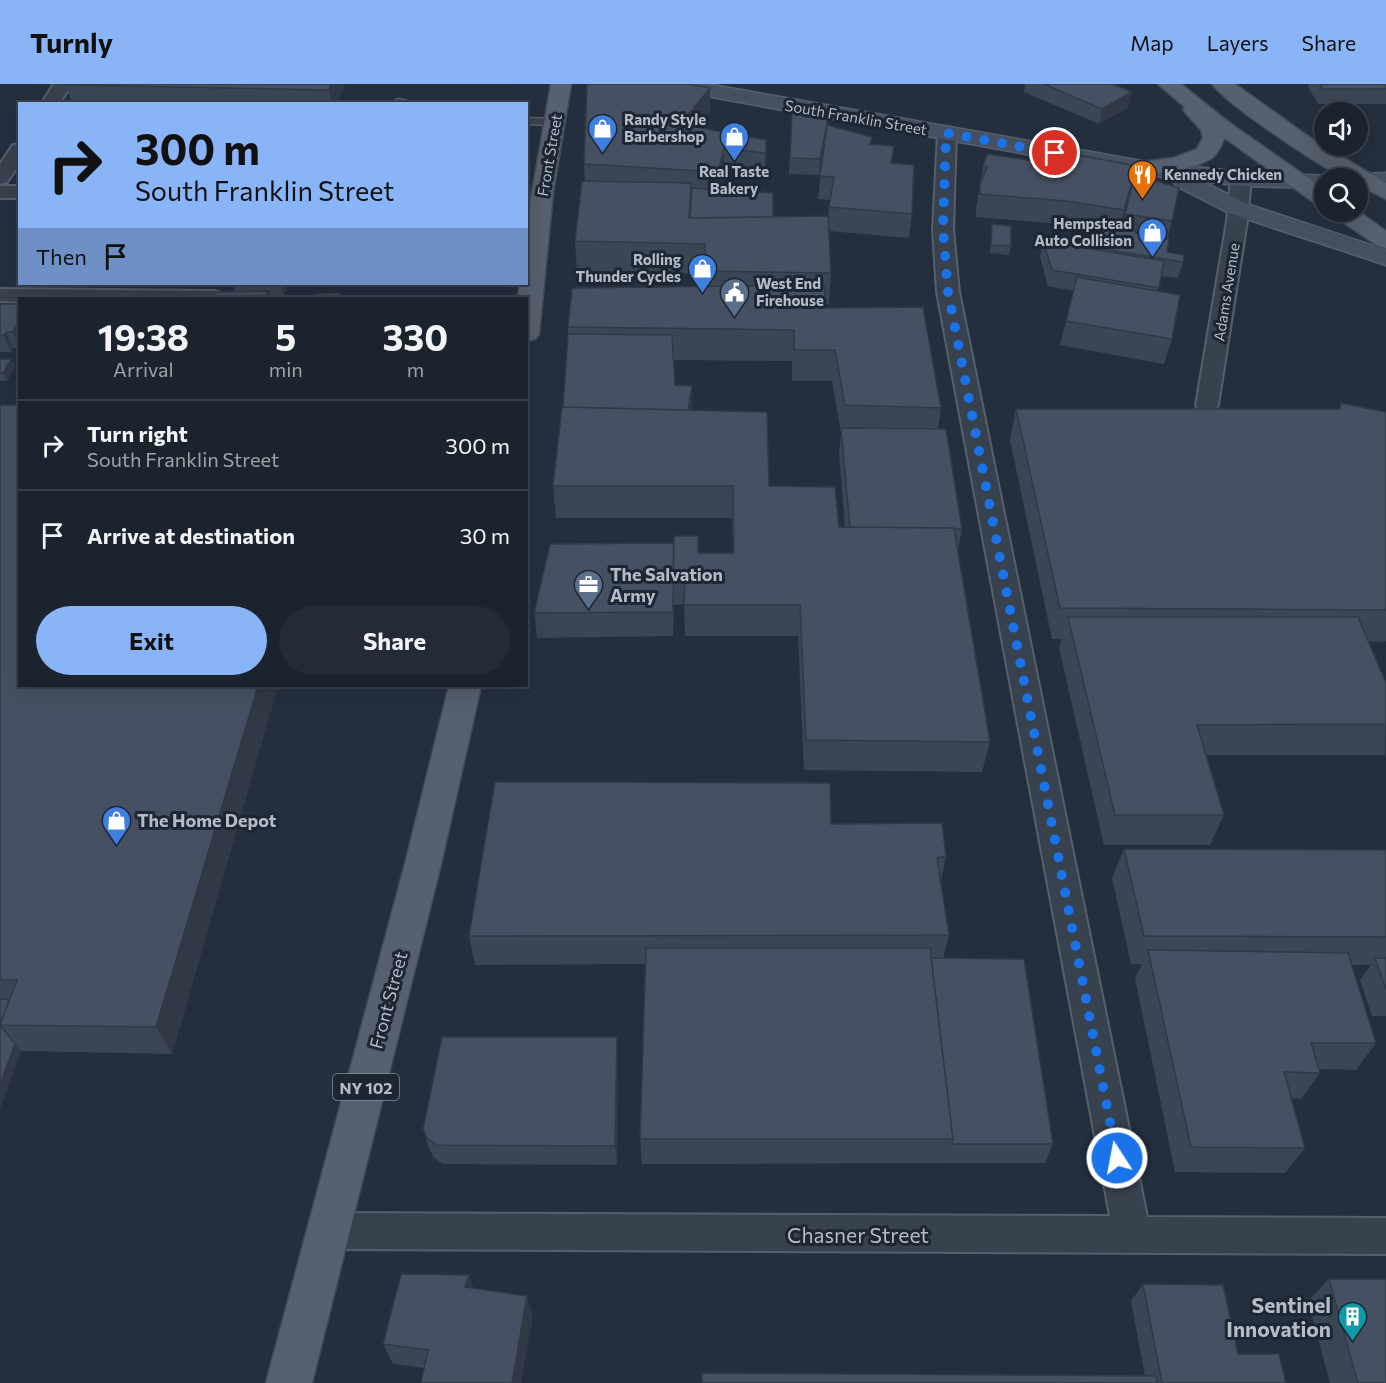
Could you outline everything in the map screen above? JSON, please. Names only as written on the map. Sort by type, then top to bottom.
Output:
[{"type":"main road","name":"Front Street","points":[[528,298],[534,192],[555,122],[561,84]]},
{"type":"main road","name":"South Franklin Street","points":[[673,84],[1142,168],[1241,179],[1314,181]]},
{"type":"main road","points":[[1222,84],[1272,122],[1386,192]]},
{"type":"main road","points":[[1142,168],[1161,167],[1198,158],[1211,147],[1214,138],[1211,128],[1170,87]]},
{"type":"main road","points":[[1170,87],[1314,192]]},
{"type":"main road","points":[[1142,168],[1191,183],[1239,209],[1386,258]]},
{"type":"main road","points":[[1358,222],[1386,241]]},
{"type":"main road","name":"Front Street","points":[[289,1383],[423,864],[465,687]]},
{"type":"street","points":[[51,102],[63,84]]},
{"type":"street","points":[[946,133],[943,229],[948,292],[1132,1235]]},
{"type":"street","points":[[0,178],[18,152]]},
{"type":"street","name":"Adams Avenue","points":[[1207,405],[1239,209],[1241,179]]},
{"type":"street","points":[[0,192],[18,192]]},
{"type":"street","points":[[0,295],[214,297]]},
{"type":"street","name":"Chasner Street","points":[[329,1231],[1386,1236]]},
{"type":"lane","points":[[528,121],[555,122]]},
{"type":"building","points":[[66,84],[331,84],[329,90]]},
{"type":"building","points":[[587,84],[688,84],[710,88],[681,124],[766,140],[766,153],[724,148],[718,172],[584,164]]},
{"type":"building","points":[[1044,84],[1113,84],[1132,92],[1102,109]]},
{"type":"building","points":[[1320,84],[1386,84],[1386,89],[1323,89]]},
{"type":"building","points":[[792,112],[828,119],[820,159],[790,158]]},
{"type":"building","points":[[827,125],[872,137],[870,144],[894,146],[891,163],[914,165],[912,214],[829,207],[834,177],[820,176]]},
{"type":"building","points":[[987,154],[1075,167],[1078,155],[1137,166],[1124,210],[1066,201],[980,194],[980,185],[987,167],[983,166]]},
{"type":"building","points":[[1135,174],[1179,188],[1172,221],[1125,214]]},
{"type":"building","points":[[582,181],[691,183],[689,218],[828,216],[831,273],[705,271],[705,244],[575,241]]},
{"type":"building","points":[[692,188],[773,193],[773,217],[690,218]]},
{"type":"building","points":[[1106,220],[1137,225],[1135,233],[1169,239],[1167,252],[1184,255],[1183,262],[1098,248]]},
{"type":"building","points":[[992,224],[1011,226],[1011,246],[991,245]]},
{"type":"building","points":[[1043,241],[1164,261],[1159,288],[1052,270]]},
{"type":"building","points":[[1077,277],[1180,295],[1172,339],[1066,321]]},
{"type":"building","points":[[824,285],[826,308],[923,307],[941,408],[845,405],[835,350],[794,350],[794,330],[568,327],[572,288]]},
{"type":"building","points":[[269,291],[266,297],[213,297],[215,292]]},
{"type":"building","points":[[340,293],[339,297],[313,297],[314,294]]},
{"type":"building","points":[[0,304],[18,304],[18,323],[13,332],[0,335]]},
{"type":"building","points":[[568,334],[672,335],[675,385],[692,386],[688,410],[563,407]]},
{"type":"building","points":[[0,359],[11,359],[3,373],[0,373]]},
{"type":"building","points":[[1341,403],[1386,412],[1386,610],[1060,608],[1016,409],[1340,409]]},
{"type":"building","name":"The Home Depot","points":[[0,405],[18,405],[18,687],[258,687],[156,1027],[0,1025],[17,980],[0,980]]},
{"type":"building","points":[[562,407],[767,412],[769,486],[835,487],[839,527],[954,528],[990,742],[806,740],[800,605],[684,605],[685,573],[673,573],[674,536],[698,536],[698,553],[734,553],[733,486],[553,486]]},
{"type":"building","points":[[841,428],[946,429],[962,529],[850,527]]},
{"type":"building","points":[[674,543],[673,612],[534,613],[550,544]]},
{"type":"building","points":[[1068,617],[1358,617],[1386,683],[1386,724],[1197,725],[1224,815],[1115,815]]},
{"type":"building","points":[[495,782],[830,783],[831,824],[942,823],[946,856],[937,858],[949,935],[469,936]]},
{"type":"building","points":[[1124,849],[1386,850],[1386,937],[1144,936]]},
{"type":"building","points":[[646,948],[930,948],[953,1139],[640,1139]]},
{"type":"building","points":[[1148,950],[1348,953],[1376,1043],[1311,1043],[1320,1073],[1284,1072],[1305,1148],[1191,1147]]},
{"type":"building","points":[[931,958],[1024,959],[1053,1144],[952,1144]]},
{"type":"building","points":[[1375,958],[1386,958],[1386,989]]},
{"type":"building","points":[[0,999],[9,1000],[0,1025]]},
{"type":"building","points":[[0,1025],[15,1044],[0,1085]]},
{"type":"building","points":[[442,1037],[617,1037],[615,1146],[437,1145],[428,1139],[423,1129]]},
{"type":"building","points":[[401,1274],[469,1275],[465,1287],[527,1296],[512,1383],[421,1383],[428,1350],[383,1344]]},
{"type":"building","points":[[1329,1279],[1386,1279],[1386,1383],[1358,1383]]},
{"type":"building","points":[[1143,1284],[1223,1285],[1238,1354],[1279,1354],[1286,1383],[1162,1383]]},
{"type":"building","points":[[702,1373],[1156,1376],[1157,1383],[702,1383]]},
{"type":"place","name":"Randy Style Barbershop","points":[[603,154]]},
{"type":"place","name":"Real Taste Bakery","points":[[734,162]]},
{"type":"place","name":"Kennedy Chicken","points":[[1143,200]]},
{"type":"place","name":"Hempstead Auto Collision","points":[[1153,258]]},
{"type":"place","name":"Rolling Thunder Cycles","points":[[702,294]]},
{"type":"place","name":"West End Firehouse","points":[[735,318]]},
{"type":"place","name":"The Salvation Army","points":[[589,610]]},
{"type":"place","name":"The Home Depot","points":[[116,846]]},
{"type":"place","name":"Sentinel Innovation","points":[[1352,1342]]},
{"type":"route","points":[[1055,153],[946,133],[943,229],[948,292],[1117,1158]]}]
